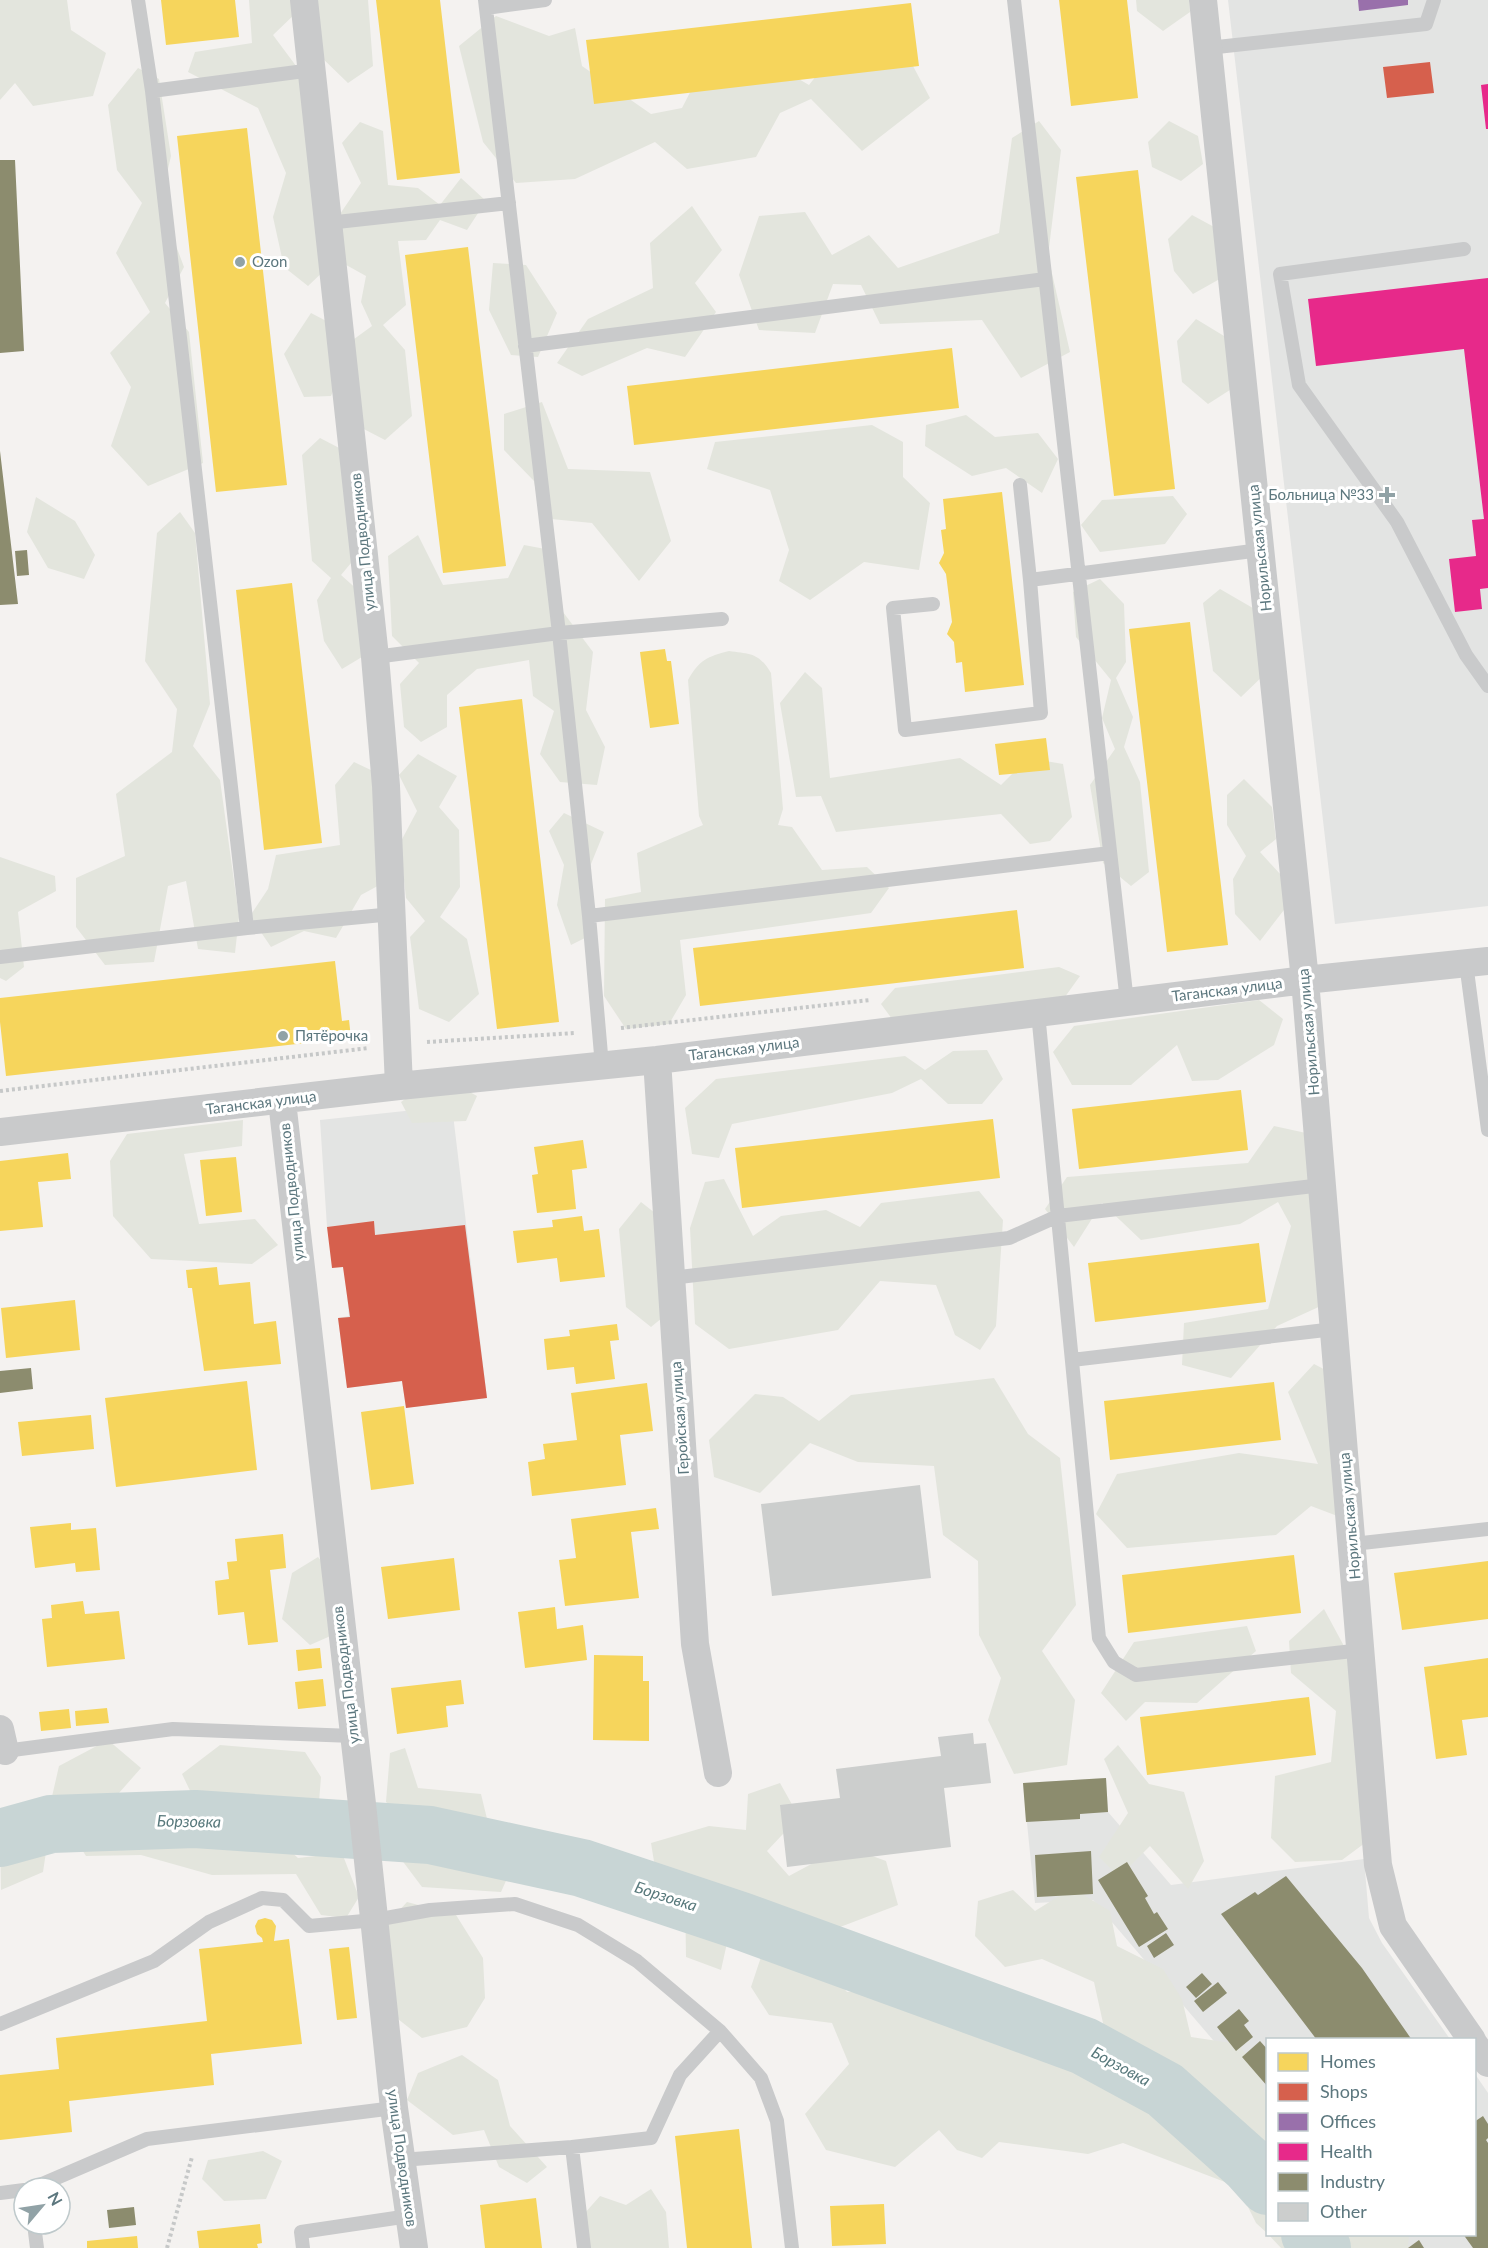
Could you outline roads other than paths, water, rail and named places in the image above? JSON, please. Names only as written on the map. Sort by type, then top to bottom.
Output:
[{"type":"street","name":"улица Подводников","points":[[304,0],[375,657],[386,786],[399,1086]]},
{"type":"street","name":"Норильская улица","points":[[1203,0],[1305,980],[1378,1865],[1393,1926],[1471,2038]]},
{"type":"street","name":"Таганская улица","points":[[0,1132],[399,1086],[657,1060],[1305,980],[1477,962]]},
{"type":"street","name":"Геройская улица","points":[[657,1060],[695,1644],[718,1773]]},
{"type":"street","name":"улица Подводников","points":[[282,1101],[371,1881],[394,2108],[414,2248]]},
{"type":"street","points":[[1476,2047],[1488,2063]]},
{"type":"lane","points":[[138,0],[152,91],[247,928]]},
{"type":"lane","points":[[545,0],[485,4],[559,633],[589,916],[602,1066]]},
{"type":"lane","points":[[1014,0],[1127,1002]]},
{"type":"lane","points":[[1208,48],[1426,24],[1434,0]]},
{"type":"lane","points":[[152,91],[312,70]]},
{"type":"lane","points":[[328,223],[508,203]]},
{"type":"lane","points":[[1464,249],[1280,274],[1299,385],[1397,522],[1466,655],[1488,686]]},
{"type":"lane","points":[[525,346],[1046,279]]},
{"type":"lane","points":[[933,604],[892,608],[905,730],[1041,713],[1020,485]]},
{"type":"lane","points":[[1030,580],[1260,550]]},
{"type":"lane","points":[[375,657],[559,633],[722,619]]},
{"type":"lane","points":[[589,916],[1110,853]]},
{"type":"lane","points":[[0,957],[247,928],[393,914]]},
{"type":"lane","points":[[1477,962],[1488,1130]]},
{"type":"lane","points":[[1038,1013],[1098,1638],[1114,1662],[1136,1675],[1362,1650]]},
{"type":"lane","points":[[671,1278],[1009,1238],[1058,1216],[1322,1185]]},
{"type":"lane","points":[[1072,1360],[1334,1329]]},
{"type":"lane","points":[[1353,1544],[1488,1529]]},
{"type":"lane","points":[[2,1740],[173,1729],[353,1736]]},
{"type":"lane","points":[[0,2024],[154,1961],[209,1922],[262,1898],[284,1900],[309,1926],[375,1920],[430,1910],[515,1904],[578,1925],[637,1961],[720,2031],[761,2078],[777,2121],[792,2248]]},
{"type":"lane","points":[[401,2160],[572,2147],[651,2138],[680,2075],[720,2031]]},
{"type":"lane","points":[[61,2176],[147,2139],[394,2108]]},
{"type":"lane","points":[[572,2147],[584,2248]]},
{"type":"lane","points":[[303,2248],[301,2232],[409,2216]]},
{"type":"waterway","name":"Борзовка","points":[[0,1838],[51,1824],[195,1819],[430,1835],[582,1868],[741,1921],[1084,2046],[1165,2090],[1250,2166],[1266,2184]]},
{"type":"waterway","name":"Борзовка","points":[[1312,2236],[1322,2248]]},
{"type":"place","name":"Ozon","points":[[240,262]]},
{"type":"place","name":"Больница №33","points":[[1387,495]]},
{"type":"place","name":"Пятёрочка","points":[[283,1036]]}]
